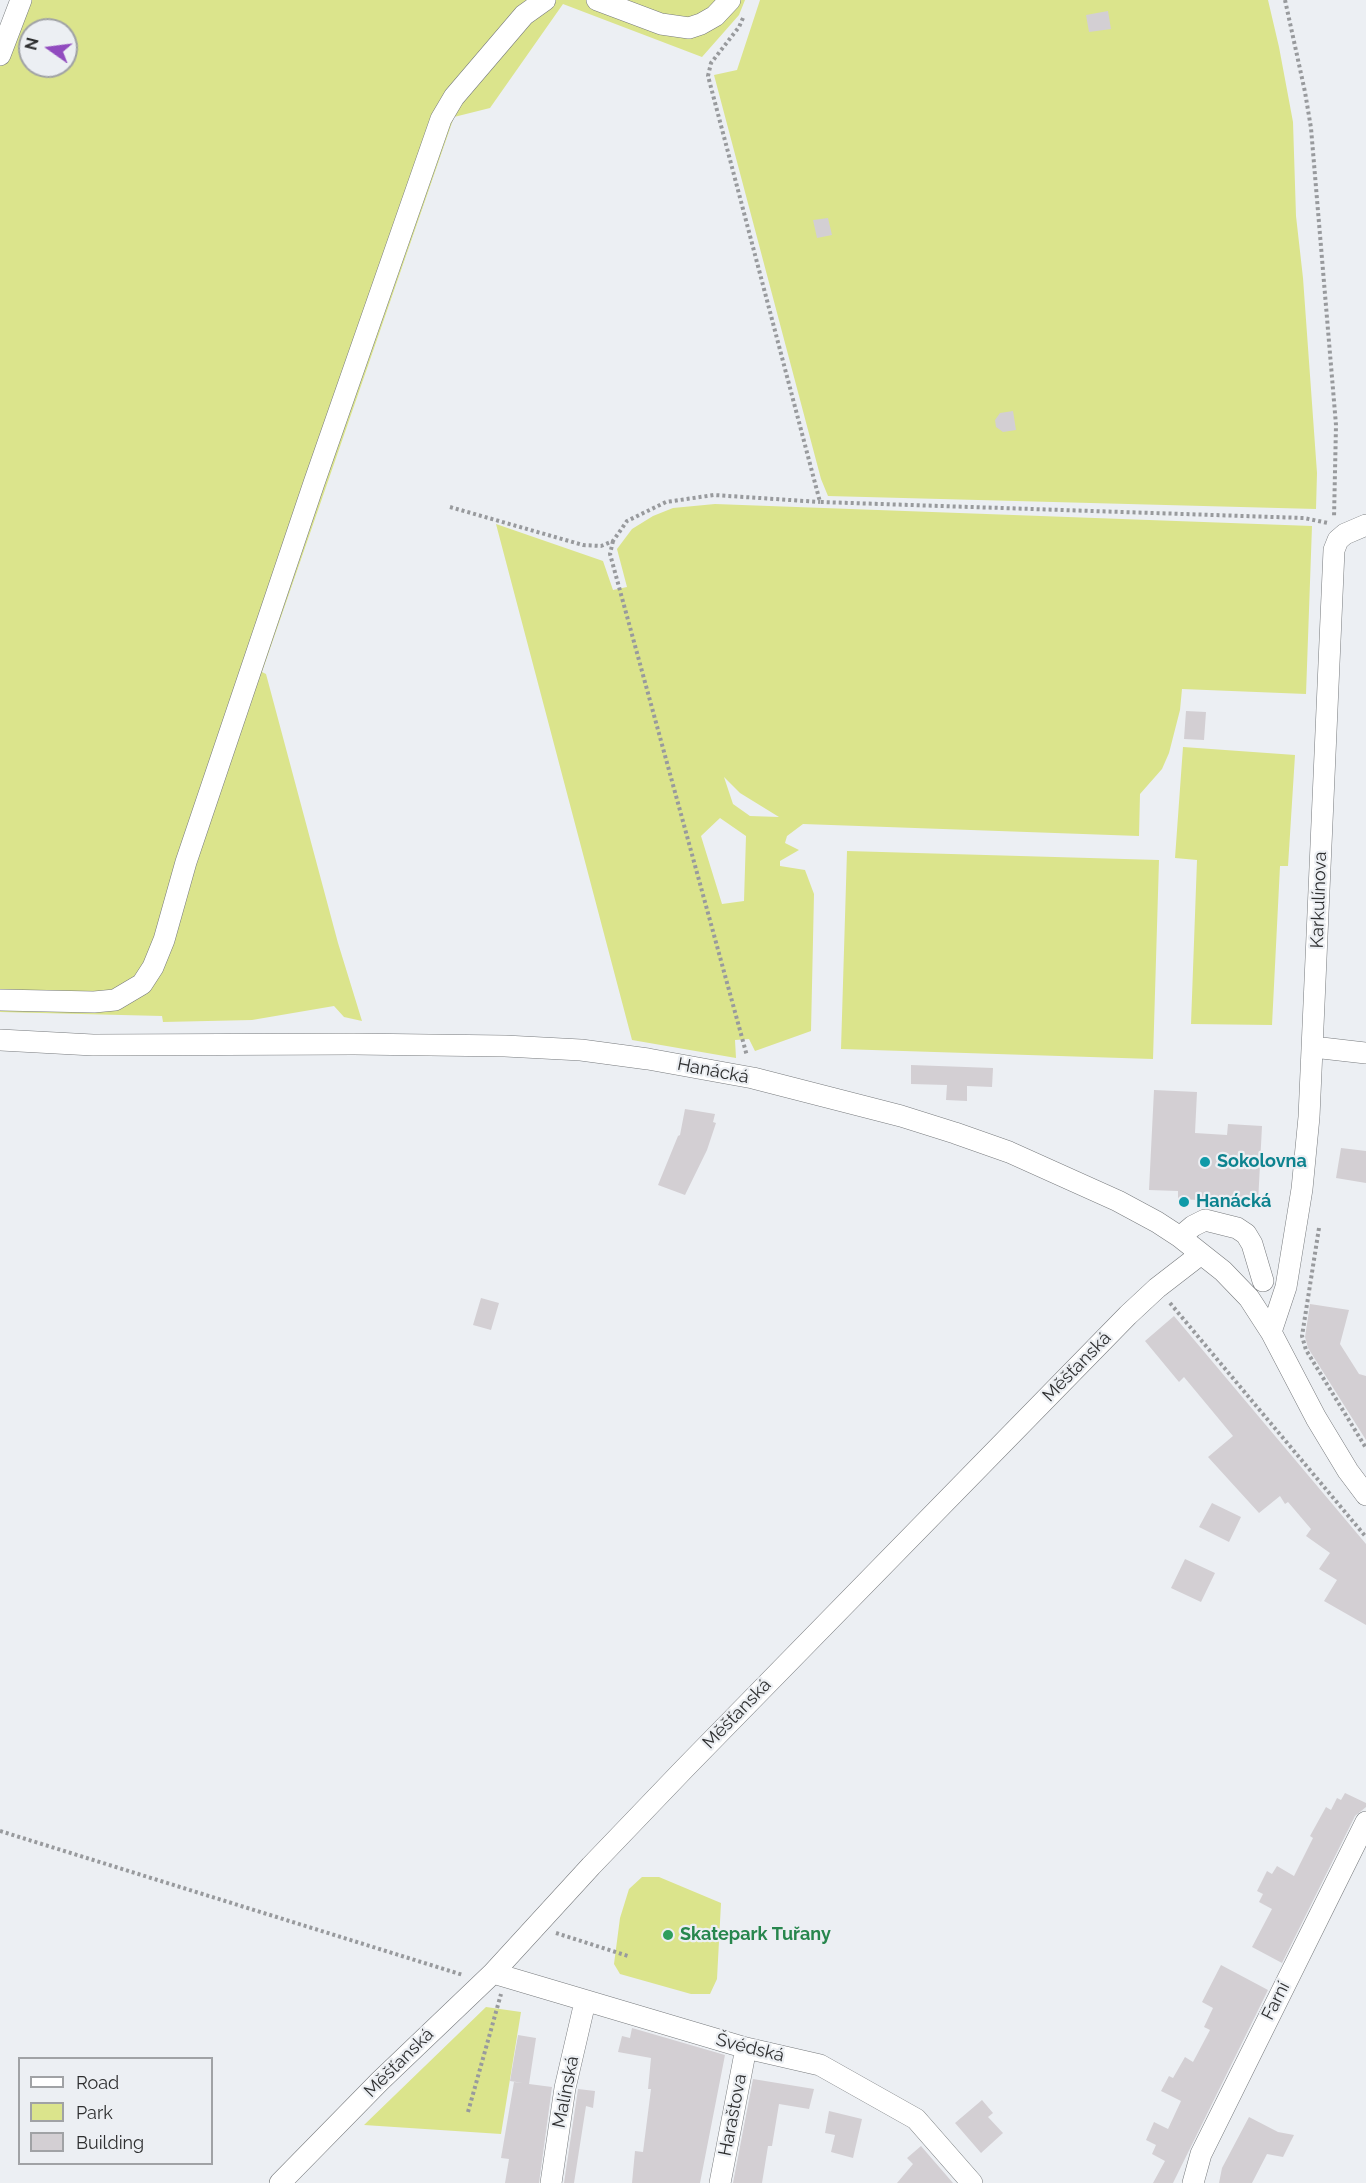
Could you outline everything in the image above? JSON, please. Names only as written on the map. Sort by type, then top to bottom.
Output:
[{"type":"street","points":[[0,55],[21,0]]},
{"type":"street","points":[[0,1000],[94,1002],[115,1000],[142,984],[153,967],[164,940],[186,862],[314,483],[441,119],[454,97],[524,15],[545,0]]},
{"type":"street","points":[[597,0],[661,24],[689,28],[738,6]]},
{"type":"street","name":"Karkulínova","points":[[1271,1332],[1283,1299],[1289,1269],[1306,1152],[1313,1047],[1335,550],[1338,540],[1345,534],[1366,525]]},
{"type":"street","name":"Hanácká","points":[[0,1040],[93,1045],[505,1046],[603,1053],[753,1078],[901,1116],[1009,1152],[1118,1201],[1157,1222],[1202,1254],[1245,1293],[1271,1332],[1328,1438],[1366,1496]]},
{"type":"street","points":[[1313,1047],[1366,1053]]},
{"type":"street","points":[[1180,1237],[1205,1220],[1237,1228],[1246,1234],[1252,1244],[1263,1281]]},
{"type":"street","name":"Měšťanská","points":[[280,2183],[387,2074],[494,1978],[536,1926],[591,1866],[1157,1288],[1202,1254]]},
{"type":"street","points":[[1245,1293],[1263,1281],[1289,1269]]},
{"type":"street","name":"Farní","points":[[1193,2183],[1198,2162],[1206,2144],[1366,1822]]},
{"type":"street","name":"Švédská","points":[[494,1978],[746,2048],[820,2065],[916,2119],[972,2183]]},
{"type":"street","name":"Malínská","points":[[551,2183],[565,2088],[585,2002]]},
{"type":"street","name":"Haraštova","points":[[720,2183],[746,2048]]},
{"type":"path","points":[[753,1078],[610,554],[613,541],[627,521],[666,502],[714,495],[819,502],[1304,518],[1337,525],[1333,516],[1336,425],[1311,128],[1285,0]]},
{"type":"path","points":[[738,6],[739,27],[711,63],[708,76],[819,502]]},
{"type":"path","points":[[450,507],[584,545],[602,546],[613,541]]},
{"type":"path","points":[[1157,1288],[1366,1537]]},
{"type":"path","points":[[0,1831],[494,1978],[468,2112]]},
{"type":"path","points":[[536,1926],[628,1956]]},
{"type":"green space","points":[[12,0],[745,0],[739,15],[702,57],[563,4],[490,108],[454,117],[262,672],[266,674],[338,943],[362,1021],[344,1017],[334,1006],[252,1020],[163,1022],[162,1016],[0,1012],[0,30]]},
{"type":"green space","points":[[760,0],[1268,0],[1293,122],[1296,216],[1303,278],[1317,473],[1316,509],[828,496],[821,479],[714,75],[737,70]]},
{"type":"green space","points":[[715,504],[1312,526],[1306,694],[1182,689],[1180,710],[1169,753],[1162,769],[1140,794],[1139,836],[803,824],[787,836],[785,843],[799,850],[780,861],[780,866],[805,870],[814,894],[811,1031],[755,1051],[749,1039],[735,1040],[736,1058],[632,1040],[496,524],[603,561],[613,590],[627,587],[617,549],[632,529],[653,516],[673,508]],"holes":[[[724,777],[740,793],[779,817],[750,816],[733,804]],[[720,818],[746,836],[744,901],[722,904],[701,836]]]},
{"type":"green space","points":[[1183,747],[1295,755],[1288,866],[1280,866],[1272,1025],[1191,1024],[1197,860],[1175,858]]},
{"type":"green space","points":[[847,851],[1159,860],[1153,1059],[841,1049]]},
{"type":"green space","name":"Skatepark Tuřany","points":[[642,1877],[659,1877],[721,1903],[717,1979],[710,1994],[691,1994],[620,1974],[614,1964],[620,1918],[629,1889]]},
{"type":"green space","points":[[486,2007],[521,2012],[501,2134],[364,2125]]},
{"type":"building","points":[[1108,11],[1111,29],[1089,32],[1086,15]]},
{"type":"building","points":[[828,218],[832,235],[817,238],[813,220]]},
{"type":"building","points":[[1013,411],[1016,430],[1003,432],[996,427],[995,420],[1000,413]]},
{"type":"building","points":[[1186,711],[1206,712],[1204,740],[1184,739]]},
{"type":"building","points":[[911,1065],[993,1068],[992,1087],[967,1086],[967,1101],[946,1100],[947,1085],[911,1084]]},
{"type":"building","name":"Sokolovna","points":[[1154,1090],[1197,1092],[1195,1133],[1227,1135],[1228,1124],[1262,1126],[1258,1203],[1178,1199],[1178,1191],[1149,1190]]},
{"type":"building","points":[[685,1109],[715,1114],[713,1122],[716,1123],[707,1150],[685,1195],[658,1185],[680,1135]]},
{"type":"building","points":[[1341,1148],[1366,1151],[1366,1183],[1336,1178]]},
{"type":"building","points":[[481,1298],[499,1303],[491,1330],[473,1325]]},
{"type":"building","points":[[1310,1304],[1349,1310],[1340,1344],[1359,1374],[1366,1376],[1366,1440],[1308,1348],[1305,1337]]},
{"type":"building","points":[[1174,1316],[1366,1544],[1366,1625],[1324,1601],[1337,1580],[1319,1569],[1330,1553],[1306,1536],[1311,1529],[1288,1502],[1285,1504],[1280,1496],[1259,1513],[1208,1457],[1233,1436],[1184,1377],[1179,1382],[1145,1341]]},
{"type":"building","points":[[1212,1503],[1241,1517],[1229,1542],[1199,1527]]},
{"type":"building","points":[[1185,1559],[1215,1573],[1201,1602],[1171,1588]]},
{"type":"building","points":[[1345,1793],[1366,1803],[1366,1807],[1355,1816],[1282,1963],[1252,1947],[1272,1909],[1259,1902],[1263,1894],[1257,1891],[1267,1871],[1272,1874],[1277,1866],[1294,1876],[1313,1838],[1310,1836],[1326,1807],[1331,1810],[1337,1798],[1341,1800]]},
{"type":"building","points":[[1221,1965],[1268,1990],[1173,2183],[1153,2183],[1165,2161],[1152,2154],[1156,2145],[1146,2140],[1154,2122],[1168,2129],[1181,2101],[1161,2091],[1169,2076],[1173,2078],[1185,2057],[1193,2062],[1210,2030],[1204,2027],[1213,2008],[1202,2002]]},
{"type":"building","points":[[632,2028],[725,2055],[700,2183],[632,2183],[635,2151],[643,2152],[651,2089],[648,2089],[651,2058],[618,2052],[622,2036],[630,2038]]},
{"type":"building","points":[[518,2035],[536,2038],[529,2084],[552,2087],[539,2183],[505,2183],[509,2159],[501,2158],[514,2082],[523,2083],[510,2081]]},
{"type":"building","points":[[753,2079],[814,2089],[809,2109],[779,2104],[772,2146],[768,2146],[762,2183],[733,2183]]},
{"type":"building","points":[[578,2089],[595,2091],[593,2108],[586,2106],[574,2183],[564,2183]]},
{"type":"building","points":[[982,2100],[993,2113],[988,2117],[1003,2133],[981,2153],[955,2123]]},
{"type":"building","points":[[829,2111],[862,2119],[853,2158],[831,2152],[835,2135],[825,2133]]},
{"type":"building","points":[[1249,2117],[1278,2132],[1294,2135],[1283,2157],[1267,2154],[1252,2183],[1219,2183],[1222,2168]]},
{"type":"building","points":[[921,2146],[953,2183],[897,2183],[913,2164],[907,2158]]},
{"type":"place","name":"Sokolovna","points":[[1205,1162]]},
{"type":"place","name":"Hanácká","points":[[1184,1202]]},
{"type":"place","name":"Skatepark Tuřany","points":[[668,1935]]}]
